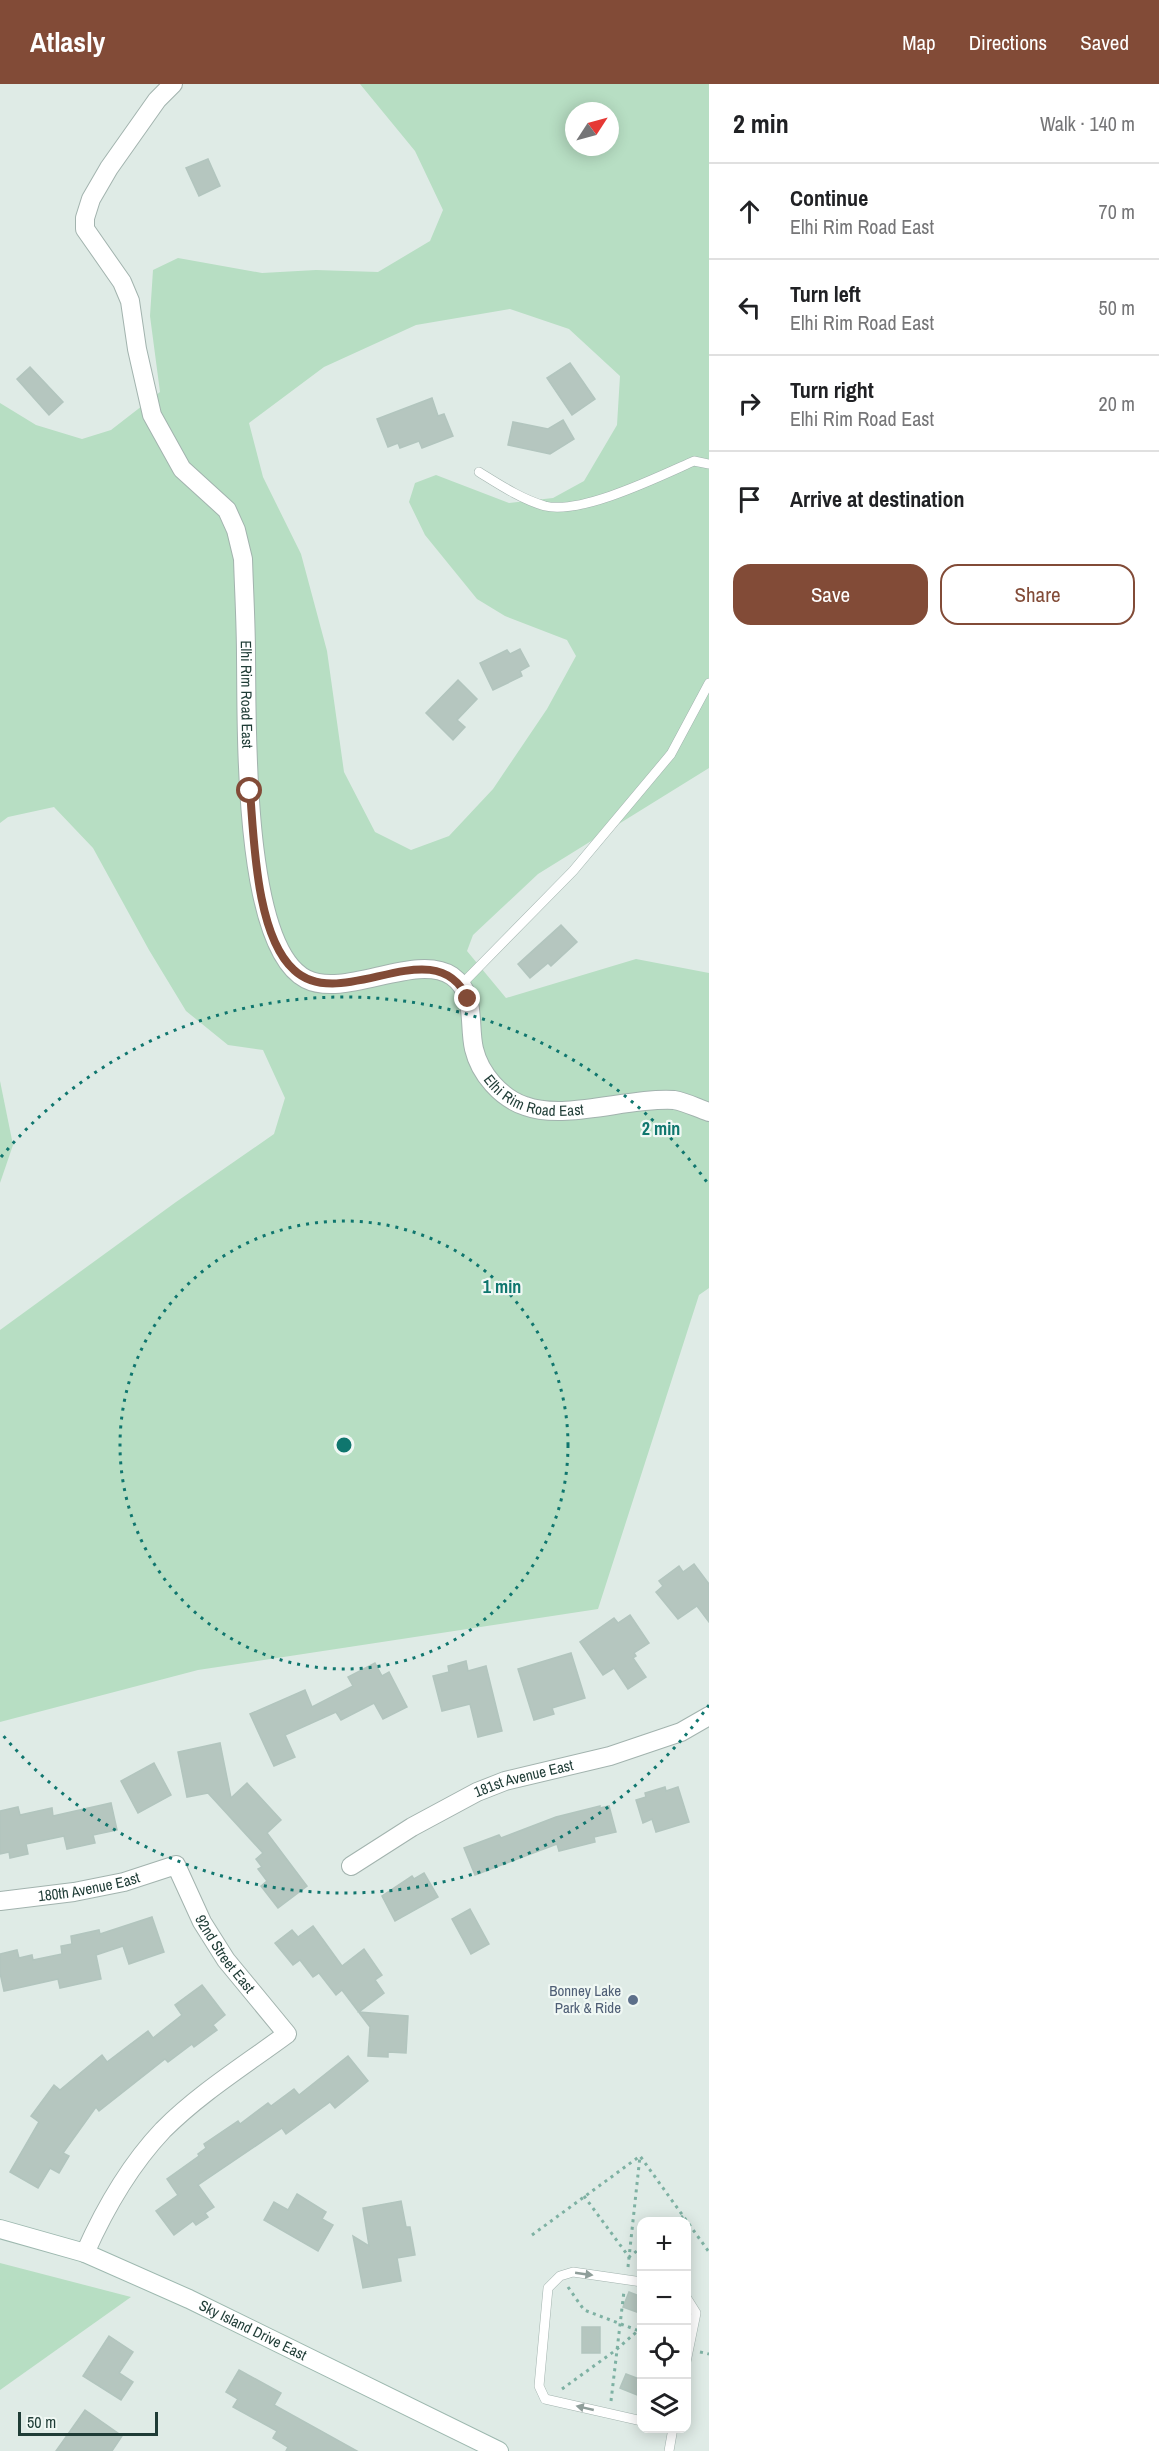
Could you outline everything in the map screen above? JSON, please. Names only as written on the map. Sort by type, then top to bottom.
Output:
[{"type":"street","name":"Elhi Rim Road East","points":[[173,84],[157,100],[109,168],[91,199],[85,218],[85,230],[122,282],[130,302],[137,349],[152,415],[182,469],[221,502],[236,530],[243,559],[250,791],[258,873],[272,933],[281,953],[293,970],[317,983],[333,984],[429,969],[450,975],[462,984],[472,1012],[474,1049],[482,1066],[502,1094],[526,1107],[558,1111],[673,1100],[709,1112]]},
{"type":"street","name":"181st Avenue East","points":[[351,1866],[412,1827],[477,1792],[505,1781],[610,1756],[681,1731],[709,1716]]},
{"type":"street","name":"180th Avenue East","points":[[0,1901],[75,1893],[124,1882],[176,1865]]},
{"type":"street","name":"92nd Street East","points":[[85,2253],[117,2190],[141,2156],[164,2130],[198,2098],[287,2034],[226,1960],[202,1922],[176,1865]]},
{"type":"street","name":"Sky Island Drive East","points":[[0,2229],[85,2253],[189,2299],[498,2451]]},
{"type":"lane","points":[[479,472],[516,495],[547,506],[578,506],[694,461],[709,464]]},
{"type":"lane","points":[[462,984],[573,871],[671,754],[709,683]]},
{"type":"lane","points":[[637,2281],[573,2272],[560,2276],[548,2288],[539,2386],[547,2399],[637,2420]]},
{"type":"lane","points":[[691,2304],[696,2313],[691,2340]]},
{"type":"lane","points":[[669,2451],[672,2433]]},
{"type":"path","points":[[532,2235],[640,2156],[709,2252]]},
{"type":"path","points":[[584,2196],[629,2257],[637,2251]]},
{"type":"path","points":[[560,2276],[584,2310],[637,2330]]},
{"type":"path","points":[[547,2399],[637,2333]]},
{"type":"green space","points":[[360,84],[709,84],[709,768],[538,874],[473,935],[467,951],[506,998],[636,959],[709,973],[709,1288],[699,1295],[598,1609],[198,1670],[0,1722],[0,1330],[274,1134],[285,1098],[263,1050],[228,1045],[186,1011],[149,950],[93,848],[54,807],[8,817],[0,823],[0,403],[36,425],[82,439],[111,430],[160,392],[150,316],[153,270],[178,258],[262,273],[316,270],[378,272],[430,241],[443,210],[415,151]],"holes":[[[510,309],[569,329],[620,376],[617,425],[584,481],[553,498],[509,503],[436,475],[415,483],[409,502],[425,535],[477,599],[505,616],[567,640],[576,656],[547,709],[493,789],[449,836],[411,850],[375,832],[344,772],[327,651],[301,554],[263,477],[249,423],[324,367],[416,325]]]},
{"type":"green space","points":[[0,1081],[13,1145],[0,1183]]},
{"type":"green space","points":[[0,2263],[131,2297],[0,2390]]},
{"type":"building","points":[[208,159],[220,186],[199,196],[186,168]]},
{"type":"building","points":[[570,363],[595,399],[572,415],[547,378]]},
{"type":"building","points":[[30,367],[63,402],[49,415],[17,379]]},
{"type":"building","points":[[432,398],[438,416],[444,414],[453,436],[422,448],[419,441],[400,448],[398,443],[388,447],[377,419]]},
{"type":"building","points":[[563,420],[574,439],[550,454],[508,445],[513,422],[548,429]]},
{"type":"building","points":[[520,649],[529,666],[520,671],[522,676],[493,690],[480,663],[507,650],[510,654]]},
{"type":"building","points":[[458,680],[477,699],[457,720],[465,727],[453,740],[426,713]]},
{"type":"building","points":[[561,925],[577,942],[551,966],[548,963],[530,978],[518,964]]},
{"type":"building","points":[[694,1564],[709,1584],[709,1622],[697,1606],[678,1619],[656,1592],[663,1586],[659,1581],[679,1566],[683,1572]]},
{"type":"building","points":[[630,1615],[649,1643],[634,1653],[636,1656],[633,1658],[646,1677],[628,1689],[614,1668],[603,1675],[580,1642],[614,1618],[618,1623]]},
{"type":"building","points":[[571,1653],[585,1698],[552,1708],[554,1714],[534,1720],[518,1669]]},
{"type":"building","points":[[466,1661],[468,1671],[486,1666],[502,1731],[478,1737],[470,1704],[442,1711],[433,1676],[449,1672],[448,1666]]},
{"type":"building","points":[[375,1663],[382,1676],[389,1672],[407,1707],[383,1719],[374,1703],[341,1720],[336,1712],[285,1735],[295,1757],[274,1766],[250,1714],[305,1690],[312,1707],[353,1686],[348,1677]]},
{"type":"building","points":[[220,1743],[231,1798],[247,1783],[281,1820],[267,1833],[307,1886],[278,1908],[261,1886],[267,1881],[258,1869],[262,1867],[256,1859],[263,1853],[208,1793],[187,1797],[178,1752]]},
{"type":"building","points":[[154,1763],[171,1795],[138,1813],[121,1781]]},
{"type":"building","points":[[665,1787],[666,1791],[678,1787],[689,1822],[656,1832],[652,1819],[643,1823],[636,1800],[646,1797],[645,1793]]},
{"type":"building","points":[[111,1803],[117,1830],[93,1835],[95,1843],[67,1849],[64,1836],[26,1844],[28,1854],[10,1858],[9,1852],[0,1854],[0,1811],[18,1807],[20,1815],[52,1808],[53,1816]]},
{"type":"building","points":[[600,1806],[600,1808],[609,1806],[616,1832],[594,1837],[595,1842],[559,1851],[557,1844],[475,1875],[464,1848],[499,1835],[501,1838],[556,1817]]},
{"type":"building","points":[[424,1873],[438,1897],[395,1921],[382,1896],[412,1876],[414,1879]]},
{"type":"building","points":[[470,1909],[489,1944],[471,1954],[452,1919]]},
{"type":"building","points":[[152,1917],[164,1952],[129,1964],[123,1946],[96,1955],[101,1979],[60,1988],[58,1979],[4,1991],[0,1973],[0,1954],[17,1950],[19,1958],[32,1955],[33,1960],[62,1954],[61,1946],[72,1944],[71,1936],[99,1930],[100,1934]]},
{"type":"building","points":[[313,1926],[342,1966],[364,1949],[382,1975],[375,1980],[384,1993],[359,2012],[408,2016],[406,2053],[388,2052],[388,2057],[368,2056],[370,2027],[342,1990],[336,1995],[319,1973],[313,1977],[300,1960],[293,1965],[275,1943],[292,1930],[298,1937]]},
{"type":"building","points":[[202,1985],[225,2015],[213,2025],[217,2030],[194,2047],[192,2044],[168,2062],[165,2059],[99,2111],[96,2107],[63,2153],[69,2156],[59,2173],[50,2168],[38,2188],[10,2172],[39,2122],[31,2116],[54,2085],[60,2090],[102,2055],[107,2062],[148,2031],[153,2038],[182,2015],[175,2005]]},
{"type":"building","points":[[348,2056],[368,2081],[335,2108],[330,2102],[286,2134],[282,2128],[198,2185],[214,2207],[205,2213],[208,2217],[196,2225],[193,2221],[174,2235],[156,2211],[178,2195],[167,2179],[199,2156],[198,2154],[206,2148],[204,2144],[238,2121],[240,2124],[268,2103],[271,2106],[294,2089],[299,2095]]},
{"type":"building","points":[[297,2194],[326,2212],[322,2219],[333,2225],[318,2251],[264,2220],[274,2202],[288,2210]]},
{"type":"building","points":[[401,2201],[406,2227],[410,2227],[415,2255],[397,2258],[401,2281],[363,2288],[353,2236],[369,2246],[363,2208]]},
{"type":"building","points":[[629,2292],[637,2295],[637,2312],[623,2307]]},
{"type":"building","points":[[582,2327],[600,2327],[600,2353],[582,2353]]},
{"type":"building","points":[[109,2336],[133,2352],[119,2373],[133,2382],[121,2400],[83,2376]]},
{"type":"building","points":[[239,2370],[281,2393],[274,2405],[357,2451],[286,2451],[288,2447],[273,2438],[277,2431],[233,2407],[238,2399],[226,2392]]},
{"type":"building","points":[[626,2374],[637,2378],[637,2395],[620,2388]]},
{"type":"building","points":[[85,2410],[122,2436],[112,2451],[56,2451]]},
{"type":"place","name":"Bonney Lake Park & Ride","points":[[633,2000]]},
{"type":"route","points":[[250,791],[262,898],[272,933],[281,953],[293,970],[317,983],[333,984],[421,969],[437,970],[450,975],[462,984],[468,999]]}]
